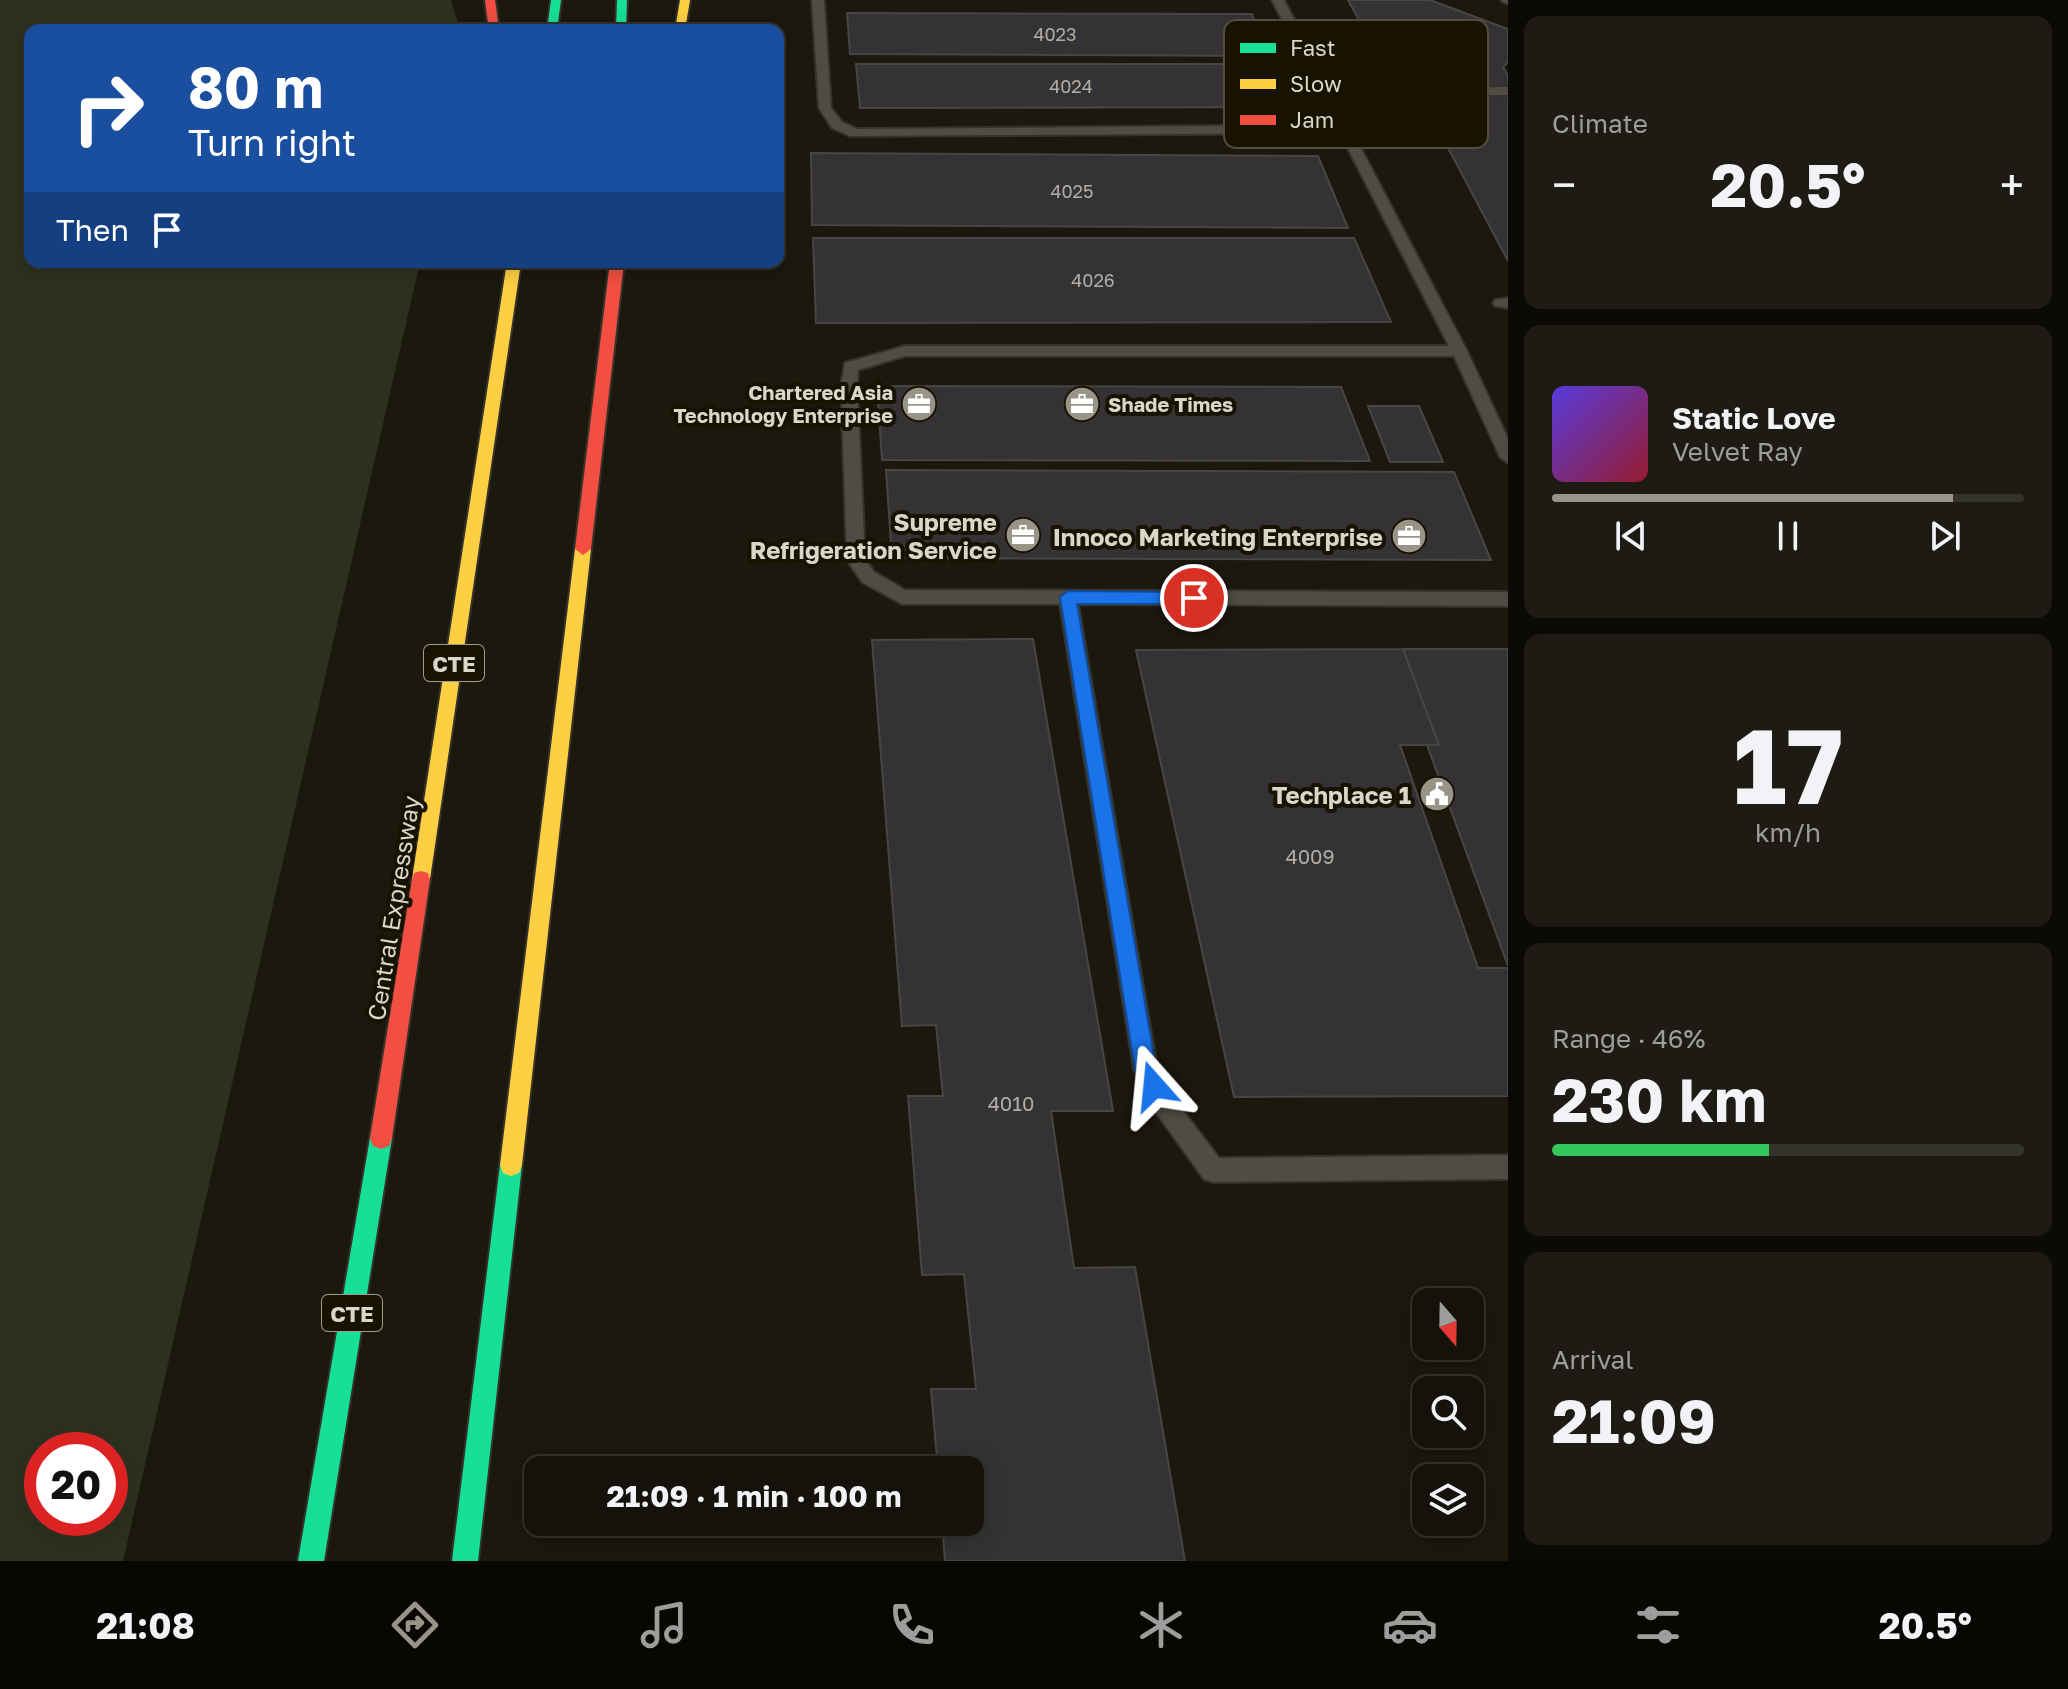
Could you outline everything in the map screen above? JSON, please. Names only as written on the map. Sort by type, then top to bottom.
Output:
[{"type":"highway","points":[[490,0],[493,24]]},
{"type":"highway","points":[[553,24],[556,0]]},
{"type":"highway","points":[[621,24],[622,0]]},
{"type":"highway","points":[[681,24],[685,0]]},
{"type":"highway","name":"Central Expressway","points":[[311,1561],[393,1064],[513,268]]},
{"type":"highway","points":[[465,1561],[616,268]]},
{"type":"lane","points":[[818,0],[825,108],[837,125],[855,133],[1224,130]]},
{"type":"lane","points":[[1278,0],[1288,20]]},
{"type":"lane","points":[[1488,91],[1508,91]]},
{"type":"lane","points":[[1353,148],[1459,351],[1508,457]]},
{"type":"lane","points":[[1459,351],[905,351],[851,367],[849,385],[856,560],[868,577],[902,597],[1508,599]]},
{"type":"lane","points":[[1068,597],[1146,1070],[1163,1103],[1213,1170],[1508,1167]]},
{"type":"green space","points":[[0,0],[451,0],[458,24],[24,24],[24,268],[419,268],[123,1561],[0,1561]]},
{"type":"building","points":[[1348,0],[1430,0],[1484,20],[1359,20]]},
{"type":"building","points":[[847,13],[1252,14],[1255,20],[1224,20],[1224,56],[850,54]]},
{"type":"building","points":[[1488,22],[1508,29],[1508,62],[1503,67],[1508,76],[1508,87],[1488,87]]},
{"type":"building","points":[[856,64],[1224,64],[1224,107],[860,108]]},
{"type":"building","points":[[1488,96],[1508,96],[1508,261],[1448,148],[1488,148]]},
{"type":"building","points":[[811,153],[1318,156],[1348,228],[812,225]]},
{"type":"building","points":[[813,238],[1354,238],[1391,322],[816,323]]},
{"type":"building","points":[[877,386],[1341,387],[1370,461],[882,460]]},
{"type":"building","points":[[1368,406],[1419,406],[1443,462],[1390,462]]},
{"type":"building","points":[[886,470],[1454,472],[1491,560],[892,558]]},
{"type":"building","points":[[1033,639],[1113,1111],[1051,1111],[1074,1268],[1135,1267],[1185,1561],[945,1561],[943,1536],[984,1536],[984,1456],[937,1456],[931,1389],[976,1389],[964,1274],[922,1275],[908,1096],[943,1096],[936,1025],[902,1026],[872,640]]},
{"type":"building","points":[[1403,649],[1508,649],[1508,966],[1427,745],[1439,745]]},
{"type":"building","points":[[1403,649],[1439,745],[1400,745],[1478,968],[1508,968],[1508,1096],[1234,1097],[1136,650]]},
{"type":"traffic: fast","points":[[553,24],[556,0]]},
{"type":"traffic: fast","points":[[621,24],[622,0]]},
{"type":"traffic: fast","points":[[311,1561],[381,1138]]},
{"type":"traffic: fast","points":[[465,1561],[511,1165]]},
{"type":"traffic: slow","points":[[681,24],[685,0]]},
{"type":"traffic: slow","points":[[421,879],[513,268]]},
{"type":"traffic: slow","points":[[511,1165],[583,549]]},
{"type":"traffic: jam","points":[[490,0],[493,24]]},
{"type":"traffic: jam","points":[[583,549],[616,268]]},
{"type":"traffic: jam","points":[[381,1138],[421,879]]},
{"type":"place","name":"Chartered Asia Technology Enterprise","points":[[919,404]]},
{"type":"place","name":"Shade Times","points":[[1082,404]]},
{"type":"place","name":"Supreme Refrigeration Service","points":[[1023,535]]},
{"type":"place","name":"Innoco Marketing Enterprise","points":[[1409,536]]},
{"type":"place","name":"Techplace 1","points":[[1437,794]]},
{"type":"route","points":[[1154,1086],[1146,1070],[1068,597],[1194,598]]}]
